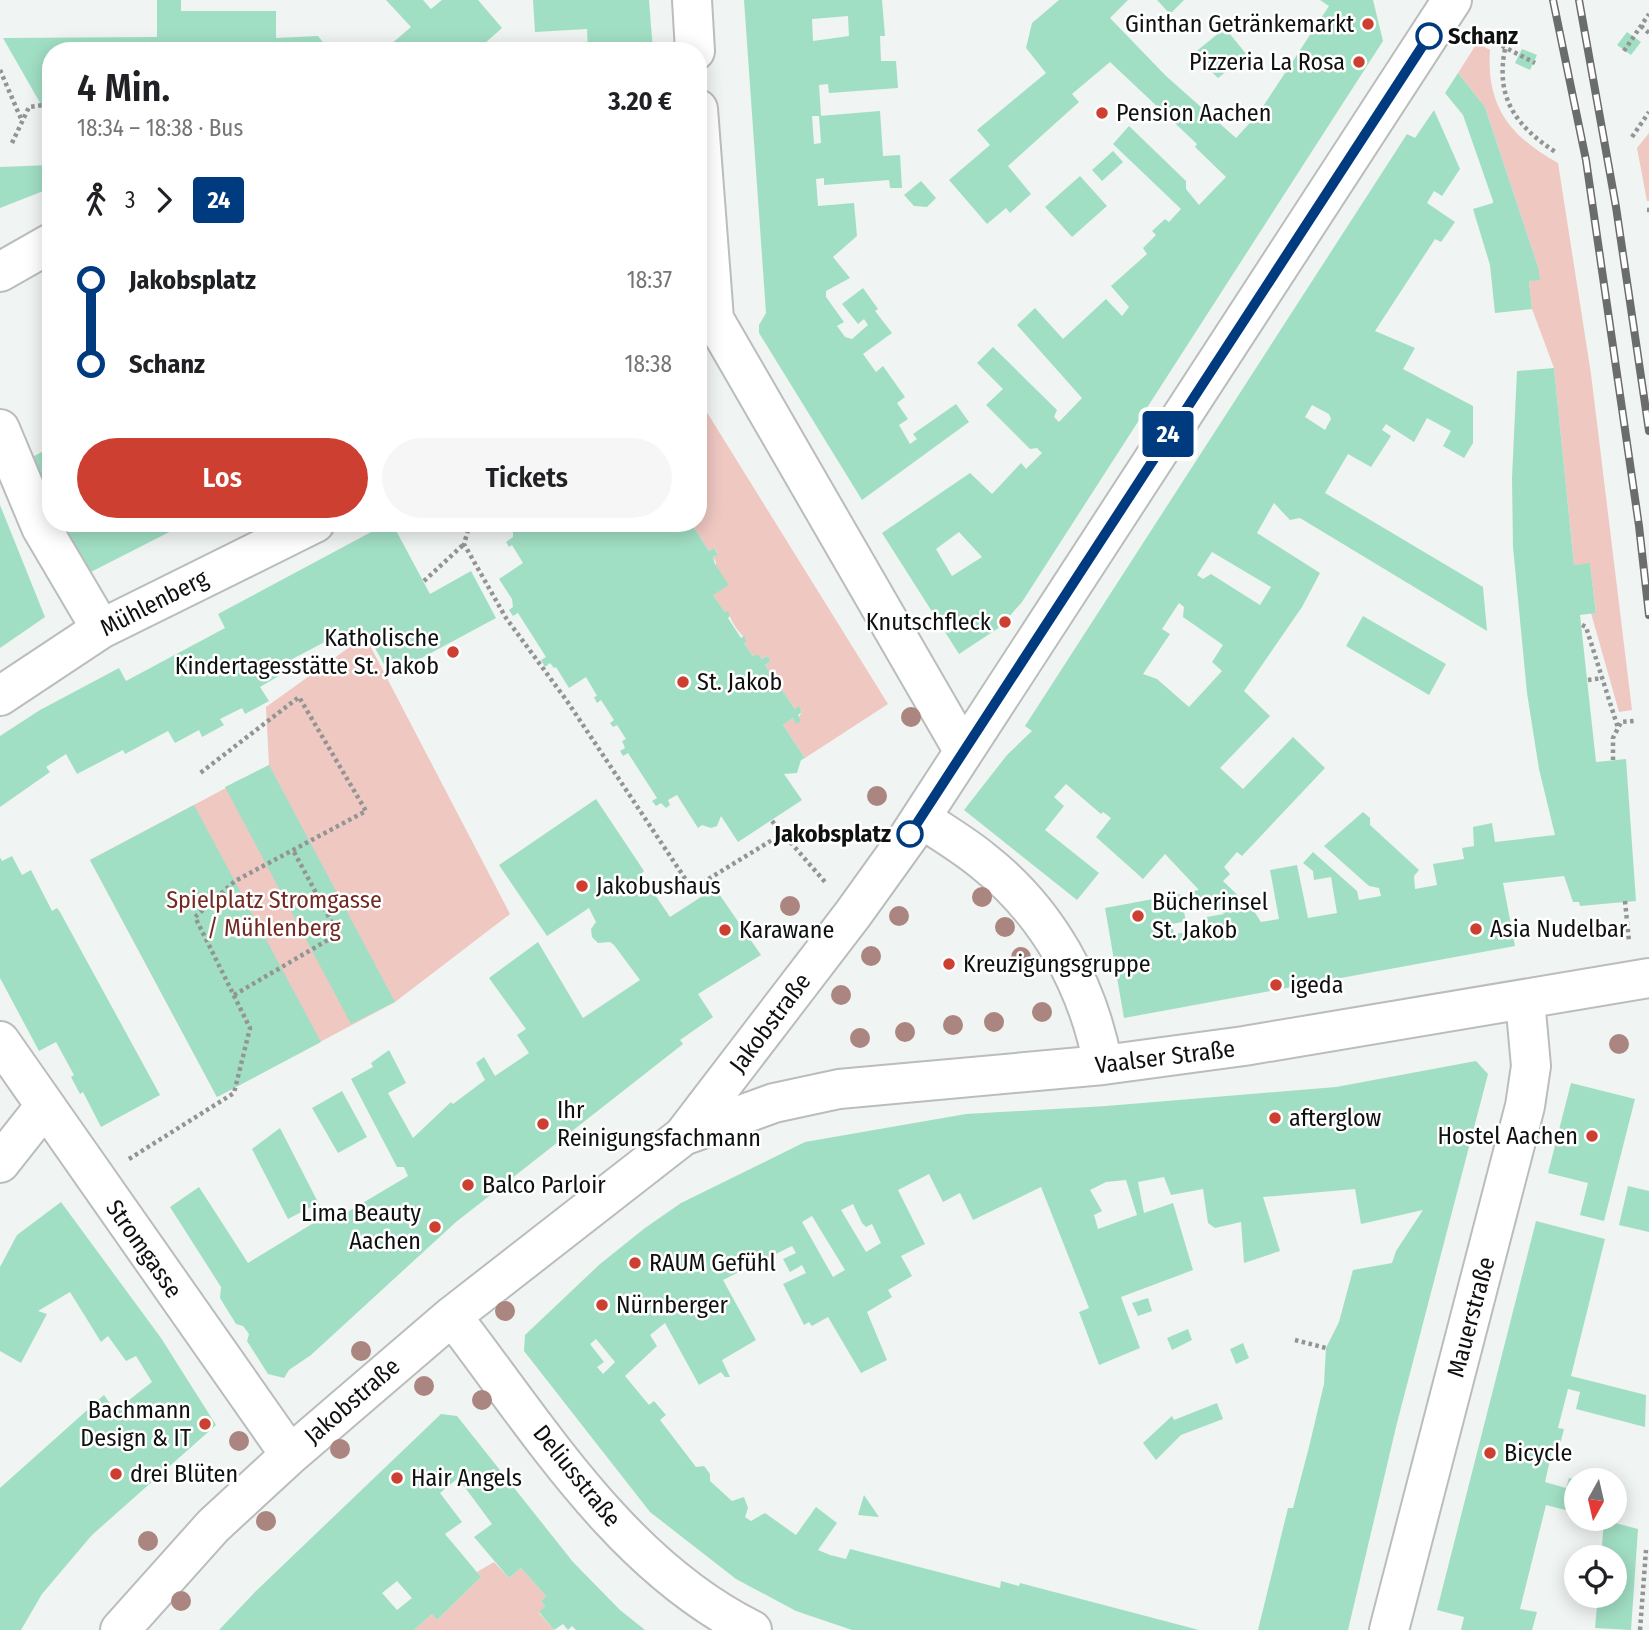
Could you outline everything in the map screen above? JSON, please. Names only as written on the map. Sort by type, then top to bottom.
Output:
[{"type":"street","points":[[692,0],[694,42]]},
{"type":"street","name":"Jakobstraße","points":[[120,1630],[213,1526],[290,1455],[452,1316],[683,1136],[853,914],[921,818],[1448,7]]},
{"type":"street","points":[[0,272],[42,248]]},
{"type":"street","points":[[707,325],[963,750]]},
{"type":"street","points":[[0,429],[42,529]]},
{"type":"street","points":[[44,532],[101,629]]},
{"type":"street","name":"Mühlenberg","points":[[0,696],[101,629],[297,532]]},
{"type":"street","points":[[921,818],[984,861],[1029,905],[1060,948],[1084,992],[1103,1065]]},
{"type":"street","name":"Vaalser Straße","points":[[683,1136],[774,1103],[839,1089],[1103,1065],[1244,1046],[1649,978]]},
{"type":"street","name":"Mauerstraße","points":[[1389,1630],[1525,1106],[1531,1066],[1525,1000]]},
{"type":"street","name":"Stromgasse","points":[[0,1041],[290,1455]]},
{"type":"street","points":[[0,1163],[45,1106]]},
{"type":"street","name":"Deliusstraße","points":[[452,1316],[615,1526],[662,1572],[731,1625]]},
{"type":"path","points":[[1448,7],[1505,49],[1535,63]]},
{"type":"path","points":[[1624,51],[1649,14]]},
{"type":"path","points":[[1641,26],[1649,33]]},
{"type":"path","points":[[1505,49],[1502,66],[1507,100],[1523,128],[1557,153]]},
{"type":"path","points":[[0,70],[22,122]]},
{"type":"path","points":[[12,143],[29,107],[42,105]]},
{"type":"path","points":[[1632,137],[1649,112]]},
{"type":"path","points":[[424,581],[464,544],[467,532]]},
{"type":"path","points":[[464,544],[506,618],[567,701],[692,890],[782,834]]},
{"type":"path","points":[[1582,625],[1586,627],[1618,728]]},
{"type":"path","points":[[1588,680],[1603,678]]},
{"type":"path","points":[[95,1180],[234,1093],[250,1028],[195,917],[235,881],[366,811],[299,696],[199,774]]},
{"type":"path","points":[[1613,760],[1613,738],[1621,722],[1634,721]]},
{"type":"path","points":[[772,821],[853,914]]},
{"type":"path","points":[[233,995],[338,934],[293,850]]},
{"type":"path","points":[[1625,901],[1627,919]]},
{"type":"path","points":[[1295,1340],[1325,1348]]},
{"type":"path","points":[[1640,1630],[1646,1550]]},
{"type":"green space","points":[[1477,43],[1490,50],[1492,88],[1505,118],[1527,142],[1558,163],[1591,374],[1632,710],[1619,712],[1591,613],[1596,612],[1590,564],[1574,565],[1554,368],[1532,309],[1529,281],[1538,267],[1485,107],[1458,73]]},
{"type":"green space","points":[[1649,133],[1649,201],[1647,201],[1637,148]]},
{"type":"green space","points":[[707,412],[888,704],[805,758],[783,725],[793,718],[796,723],[802,711],[799,707],[795,709],[765,665],[771,661],[767,656],[762,659],[758,654],[753,656],[744,643],[747,640],[713,595],[716,562],[713,557],[718,553],[714,548],[709,551],[697,532],[707,532]]},
{"type":"green space","name":"Spielplatz Stromgasse / Mühlenberg","points":[[365,636],[510,914],[395,1002],[217,1097],[90,860],[269,765],[266,707]]},
{"type":"green space","points":[[494,1562],[509,1578],[521,1568],[546,1596],[541,1601],[545,1606],[539,1613],[554,1630],[414,1630],[432,1614],[437,1620],[481,1577],[477,1572]]},
{"type":"building","points":[[157,0],[181,0],[181,11],[276,11],[276,38],[318,36],[323,42],[42,42],[42,106],[3,38],[157,37]]},
{"type":"building","points":[[386,0],[423,0],[431,9],[442,0],[478,0],[502,28],[486,42],[394,42],[411,27]]},
{"type":"building","points":[[533,0],[649,0],[652,42],[588,42],[587,29],[535,32]]},
{"type":"building","points":[[744,0],[882,0],[885,36],[880,36],[881,61],[896,61],[898,88],[829,93],[828,84],[819,85],[821,116],[880,111],[883,156],[900,155],[902,188],[890,188],[889,180],[824,185],[824,178],[816,179],[818,206],[854,203],[857,236],[833,257],[850,278],[826,291],[826,297],[844,322],[837,326],[845,337],[852,339],[868,325],[864,319],[858,324],[842,304],[863,288],[878,309],[875,311],[892,333],[863,354],[876,372],[883,366],[905,397],[897,403],[908,419],[899,425],[910,444],[917,439],[913,434],[956,404],[969,422],[862,500],[759,333],[759,325],[766,313]],"holes":[[[848,16],[849,36],[813,41],[812,19]],[[812,116],[819,116],[821,143],[814,144]]]},
{"type":"building","points":[[1059,0],[1128,0],[1110,18],[1166,76],[1236,138],[1258,114],[1329,6],[1320,0],[1373,0],[1383,41],[1022,602],[1000,627],[959,654],[882,533],[970,473],[992,494],[1021,463],[1026,469],[1042,453],[1037,448],[1030,449],[986,405],[1003,389],[977,363],[993,347],[1057,410],[1054,417],[1059,422],[1082,398],[1017,325],[1035,308],[1063,339],[1106,299],[1122,316],[1129,307],[1111,286],[1147,254],[1143,248],[1156,235],[1152,231],[1165,219],[1169,222],[1181,209],[1113,144],[1129,126],[1186,181],[1186,189],[1199,205],[1226,177],[1195,147],[1197,144],[1110,62],[1072,94],[1079,102],[1008,166],[1031,194],[1010,213],[1006,208],[987,224],[949,180],[990,145],[977,130],[1046,73],[1026,48],[1032,23]],"holes":[[[959,532],[982,557],[952,576],[936,549]]]},
{"type":"building","points":[[1157,0],[1184,0],[1170,14]]},
{"type":"building","points":[[1225,28],[1247,55],[1218,78],[1193,54]]},
{"type":"building","points":[[1627,32],[1641,42],[1631,55],[1617,45]]},
{"type":"building","points":[[1522,49],[1537,55],[1530,70],[1515,63]]},
{"type":"building","points":[[1458,73],[1485,107],[1538,267],[1540,280],[1529,281],[1532,309],[1495,313],[1490,265],[1473,209],[1493,201],[1463,115],[1445,93]]},
{"type":"building","points":[[1434,110],[1460,169],[1442,196],[1434,191],[1427,203],[1455,222],[1441,242],[1435,239],[1375,331],[1415,348],[1403,369],[1473,406],[1473,443],[1464,458],[1443,446],[1451,431],[1427,418],[1414,442],[1386,424],[1382,430],[1391,436],[1371,467],[1348,454],[1325,493],[1483,587],[1487,631],[1300,518],[1290,520],[1274,503],[1257,533],[1320,573],[1302,607],[1244,691],[1270,716],[1220,768],[1243,789],[1293,737],[1325,768],[1242,856],[1237,852],[1224,867],[1230,874],[1223,881],[1254,911],[1261,922],[1279,919],[1270,870],[1297,865],[1308,918],[1337,913],[1331,877],[1314,880],[1313,871],[1303,863],[1313,852],[1357,891],[1359,900],[1381,896],[1379,888],[1369,886],[1324,846],[1363,812],[1370,818],[1370,825],[1419,870],[1414,876],[1415,889],[1437,885],[1433,864],[1464,859],[1462,848],[1474,846],[1473,827],[1492,823],[1495,842],[1555,835],[1539,769],[1527,693],[1513,547],[1512,478],[1517,371],[1554,368],[1574,565],[1590,563],[1596,613],[1580,615],[1596,762],[1626,759],[1636,901],[1580,906],[1579,902],[1573,902],[1564,876],[1503,883],[1515,946],[1124,1018],[1105,908],[1180,894],[1186,921],[1172,924],[1174,934],[1203,930],[1201,918],[1224,914],[1212,903],[1192,906],[1190,892],[1199,890],[1165,854],[1143,879],[1096,837],[1111,818],[1103,812],[1101,814],[1066,784],[1054,797],[1064,806],[1045,830],[1099,873],[1077,900],[964,810],[1007,755],[1032,731],[1025,726],[1407,134],[1415,138]],"holes":[[[1312,405],[1329,414],[1331,419],[1325,430],[1305,417]],[[1212,552],[1271,587],[1260,605],[1211,574],[1203,579],[1197,575]],[[1179,603],[1184,607],[1183,617],[1223,645],[1212,662],[1222,671],[1189,707],[1157,679],[1143,674],[1170,634],[1162,629]]]},
{"type":"building","points":[[1113,151],[1123,162],[1102,181],[1092,170]]},
{"type":"building","points":[[42,165],[42,192],[0,208],[0,167]]},
{"type":"building","points":[[1080,176],[1107,206],[1072,237],[1045,207]]},
{"type":"building","points":[[921,181],[936,198],[927,207],[914,206],[904,195]]},
{"type":"building","points":[[42,452],[42,494],[25,461]]},
{"type":"building","points":[[0,505],[45,617],[0,648]]},
{"type":"building","points":[[61,532],[169,532],[83,576]]},
{"type":"building","points":[[371,532],[397,532],[430,594],[471,571],[496,618],[390,675],[365,630],[342,643],[338,635],[279,666],[284,673],[260,687],[269,701],[245,714],[242,708],[220,719],[224,725],[202,737],[199,730],[175,743],[168,731],[125,754],[123,750],[77,774],[66,754],[46,767],[50,772],[0,807],[0,736],[40,710],[119,668],[126,681],[225,628],[218,614]]},
{"type":"building","name":"St. Jakob","points":[[513,532],[697,532],[709,551],[714,548],[718,554],[713,557],[715,564],[729,585],[713,595],[725,612],[728,611],[728,618],[741,638],[744,636],[747,641],[744,643],[753,656],[758,654],[762,659],[767,656],[771,661],[765,665],[795,709],[799,706],[802,712],[798,715],[801,721],[796,724],[793,718],[783,725],[805,758],[801,760],[797,773],[784,774],[802,800],[738,842],[721,816],[717,826],[711,828],[702,825],[698,828],[677,795],[668,800],[670,805],[666,808],[661,803],[656,806],[652,801],[657,798],[628,753],[623,756],[620,751],[625,748],[622,741],[626,739],[617,725],[613,727],[610,723],[614,720],[601,700],[597,703],[594,697],[597,696],[586,677],[569,688],[556,667],[550,663],[545,667],[541,660],[546,657],[518,613],[513,616],[509,610],[513,607],[512,599],[499,579],[523,563],[512,545],[509,547],[506,542],[513,537]]},
{"type":"building","points":[[1363,616],[1446,664],[1429,695],[1346,646]]},
{"type":"building","points":[[269,765],[395,1002],[351,1024],[225,787]]},
{"type":"building","points":[[596,799],[644,871],[641,874],[670,917],[715,888],[761,955],[698,994],[713,1017],[680,1040],[683,1044],[456,1222],[311,1355],[289,1370],[284,1378],[268,1374],[247,1341],[249,1334],[243,1326],[236,1324],[220,1298],[221,1287],[170,1207],[199,1187],[248,1263],[325,1216],[329,1223],[408,1176],[404,1167],[397,1167],[351,1079],[373,1067],[371,1063],[389,1050],[406,1083],[388,1093],[413,1138],[451,1102],[453,1104],[485,1080],[476,1063],[484,1057],[495,1076],[529,1053],[517,1035],[526,1029],[489,978],[538,942],[583,1018],[640,980],[614,945],[610,942],[598,943],[592,937],[591,929],[596,922],[589,908],[547,936],[499,865]]},
{"type":"building","points":[[194,805],[321,1042],[217,1097],[90,860]]},
{"type":"building","points":[[12,856],[22,875],[31,870],[52,911],[57,908],[60,912],[160,1095],[101,1127],[83,1092],[80,1094],[71,1077],[74,1075],[56,1042],[39,1051],[0,978],[0,857],[2,861]]},
{"type":"building","points":[[1476,1061],[1488,1074],[1397,1423],[1348,1630],[1258,1630],[1288,1508],[1293,1508],[1309,1447],[1324,1384],[1326,1348],[1339,1322],[1353,1270],[1392,1263],[1396,1251],[1423,1210],[1361,1224],[1355,1189],[1263,1197],[1280,1251],[1244,1263],[1241,1222],[1215,1228],[1208,1223],[1203,1189],[1171,1195],[1164,1177],[1138,1182],[1144,1213],[1173,1203],[1193,1270],[1121,1297],[1140,1348],[1099,1365],[1079,1312],[1089,1308],[1041,1187],[973,1220],[960,1193],[943,1202],[929,1174],[898,1190],[925,1244],[901,1256],[912,1276],[888,1290],[892,1297],[867,1312],[887,1360],[861,1373],[828,1317],[812,1326],[809,1322],[804,1325],[783,1284],[806,1273],[802,1265],[790,1272],[783,1259],[796,1253],[792,1246],[723,1280],[756,1340],[722,1360],[730,1377],[725,1377],[721,1372],[699,1385],[665,1323],[650,1335],[657,1346],[625,1376],[649,1405],[654,1401],[666,1415],[660,1420],[696,1467],[704,1466],[710,1474],[710,1481],[732,1501],[744,1497],[748,1508],[745,1517],[751,1521],[765,1513],[796,1535],[816,1507],[837,1523],[818,1550],[830,1555],[846,1559],[850,1549],[1000,1588],[1001,1581],[1019,1586],[1020,1583],[1199,1630],[852,1630],[796,1611],[736,1579],[650,1512],[524,1351],[525,1335],[600,1264],[645,1228],[681,1203],[805,1142],[966,1114],[1106,1106],[1336,1087]],"holes":[[[1126,1180],[1137,1215],[1098,1229],[1094,1215],[1102,1211],[1090,1190],[1106,1182]],[[853,1204],[862,1223],[866,1227],[872,1224],[881,1243],[866,1252],[841,1210]],[[812,1216],[845,1270],[833,1277],[802,1222]],[[596,1339],[615,1362],[603,1374],[597,1367],[604,1362],[590,1344]]]},
{"type":"building","name":"Hostel Aachen","points":[[1571,1083],[1635,1099],[1604,1221],[1580,1215],[1588,1183],[1548,1173]]},
{"type":"building","points":[[342,1091],[367,1137],[338,1153],[312,1108]]},
{"type":"building","points":[[280,1128],[322,1210],[315,1214],[311,1207],[288,1219],[252,1149]]},
{"type":"building","points":[[1628,1186],[1649,1191],[1649,1232],[1619,1225]]},
{"type":"building","points":[[61,1202],[161,1338],[216,1425],[92,1535],[42,1594],[21,1630],[0,1630],[0,1488],[104,1395],[115,1411],[152,1382],[136,1356],[126,1361],[108,1336],[101,1342],[70,1292],[38,1311],[47,1314],[21,1363],[0,1351],[0,1267],[17,1235]]},
{"type":"building","points":[[1536,1221],[1605,1239],[1571,1376],[1646,1395],[1645,1427],[1576,1409],[1580,1392],[1568,1389],[1558,1428],[1564,1429],[1558,1452],[1552,1451],[1545,1482],[1564,1487],[1564,1510],[1546,1505],[1520,1609],[1537,1612],[1532,1630],[1461,1630],[1464,1617],[1437,1610]]},
{"type":"building","points":[[1148,1298],[1152,1311],[1138,1316],[1132,1303]]},
{"type":"building","points":[[1188,1329],[1192,1340],[1172,1350],[1167,1338]]},
{"type":"building","points":[[1243,1343],[1249,1358],[1236,1364],[1230,1349]]},
{"type":"building","points":[[1217,1403],[1223,1419],[1181,1435],[1156,1460],[1143,1443],[1172,1416],[1174,1420]]},
{"type":"building","points":[[441,1414],[457,1416],[573,1562],[620,1610],[645,1630],[576,1630],[572,1626],[568,1630],[563,1624],[554,1630],[539,1612],[545,1606],[541,1601],[546,1596],[521,1568],[509,1578],[474,1537],[492,1524],[458,1478],[440,1493],[462,1522],[445,1534],[481,1577],[437,1620],[432,1614],[414,1630],[219,1630],[256,1591]],"holes":[[[397,1581],[412,1598],[397,1610],[382,1593]]]},
{"type":"building","points":[[864,1495],[879,1517],[858,1515]]},
{"type":"building","points":[[1628,1526],[1638,1529],[1631,1630],[1595,1628],[1597,1608],[1627,1608],[1627,1545],[1602,1545],[1603,1531],[1628,1531]]},
{"type":"railway","points":[[1553,0],[1586,160],[1639,526],[1649,615]]},
{"type":"railway","points":[[1579,0],[1616,207],[1649,431]]},
{"type":"bus line","name":"24","points":[[910,834],[1429,36]]},
{"type":"place","name":"Ginthan Getränkemarkt","points":[[1368,24]]},
{"type":"place","name":"Schanz","points":[[1429,36]]},
{"type":"place","name":"Pizzeria La Rosa","points":[[1359,62]]},
{"type":"place","name":"Pension Aachen","points":[[1102,113]]},
{"type":"place","name":"Knutschfleck","points":[[1005,622]]},
{"type":"place","name":"Katholische Kindertagesstätte St. Jakob","points":[[453,652]]},
{"type":"place","name":"St. Jakob","points":[[683,682]]},
{"type":"place","name":"Jakobsplatz","points":[[910,834]]},
{"type":"place","name":"Jakobushaus","points":[[582,886]]},
{"type":"place","name":"Bücherinsel St. Jakob","points":[[1138,916]]},
{"type":"place","name":"Asia Nudelbar","points":[[1476,929]]},
{"type":"place","name":"Karawane","points":[[725,930]]},
{"type":"place","name":"Kreuzigungsgruppe","points":[[949,964]]},
{"type":"place","name":"igeda","points":[[1276,985]]},
{"type":"place","name":"afterglow","points":[[1275,1118]]},
{"type":"place","name":"Ihr Reinigungsfachmann","points":[[543,1124]]},
{"type":"place","name":"Hostel Aachen","points":[[1592,1136]]},
{"type":"place","name":"Balco Parloir","points":[[468,1185]]},
{"type":"place","name":"Lima Beauty Aachen","points":[[435,1227]]},
{"type":"place","name":"RAUM Gefühl","points":[[635,1263]]},
{"type":"place","name":"Nürnberger","points":[[602,1305]]},
{"type":"place","name":"Bachmann Design & IT","points":[[205,1424]]},
{"type":"place","name":"Bicycle","points":[[1490,1453]]},
{"type":"place","name":"drei Blüten","points":[[116,1474]]},
{"type":"place","name":"Hair Angels","points":[[397,1478]]}]
